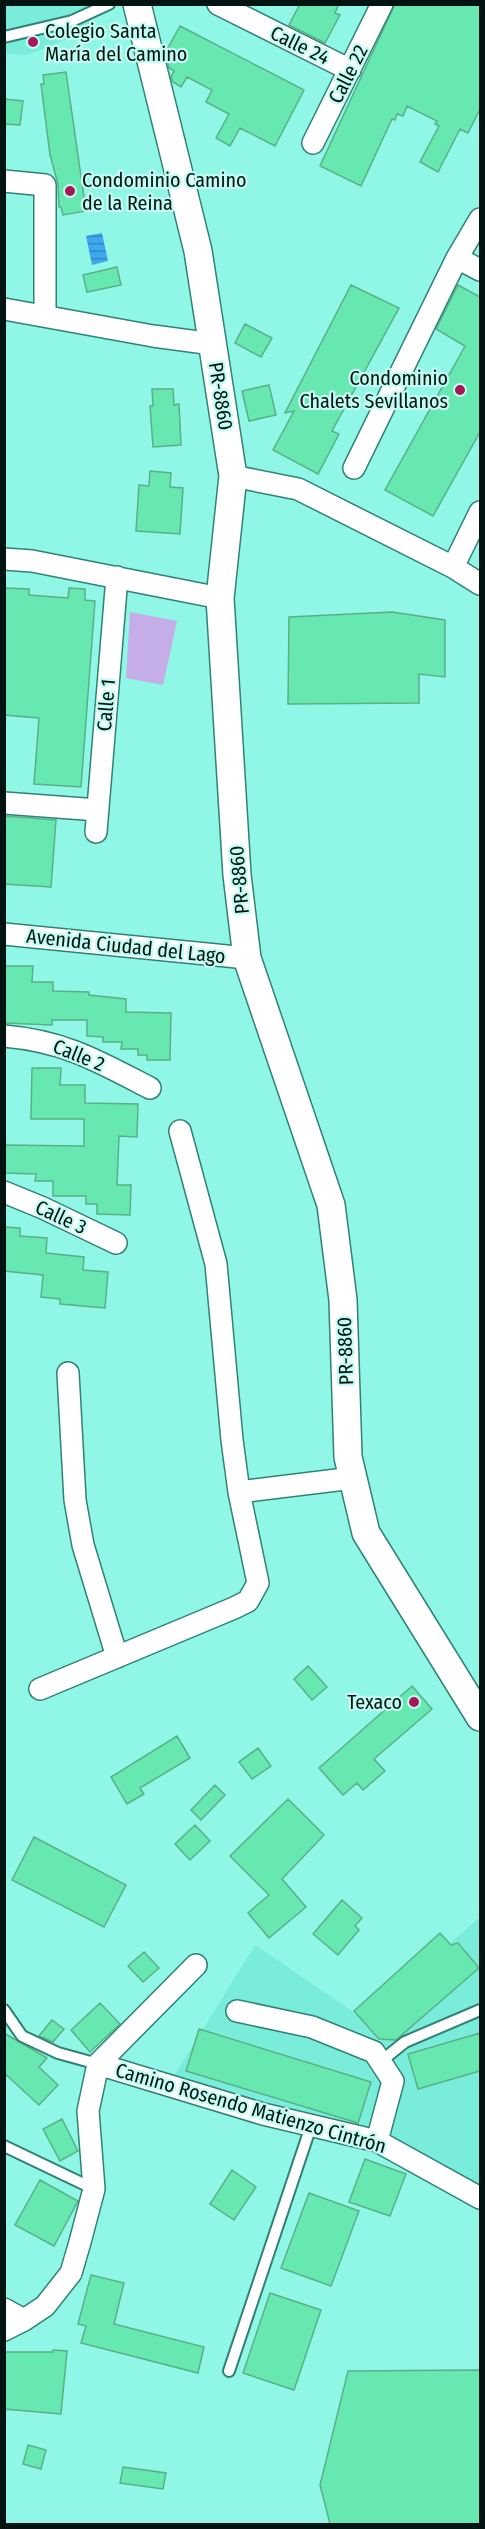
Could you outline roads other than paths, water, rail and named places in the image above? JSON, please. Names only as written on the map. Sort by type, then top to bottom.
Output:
[{"type":"street","name":"PR-8860","points":[[137,4],[198,251],[233,476],[220,598],[237,875],[247,958],[331,1206],[343,1300],[348,1457],[366,1533],[476,1704]]},
{"type":"street","name":"Calle 24","points":[[218,4],[350,70]]},
{"type":"street","name":"Calle 22","points":[[313,143],[382,4]]},
{"type":"street","points":[[4,181],[45,185],[45,316]]},
{"type":"street","points":[[354,468],[468,251],[480,219]]},
{"type":"street","points":[[468,251],[480,270]]},
{"type":"street","points":[[4,309],[213,344]]},
{"type":"street","points":[[233,476],[298,489],[453,567],[480,584]]},
{"type":"street","points":[[453,567],[480,512]]},
{"type":"street","points":[[4,559],[32,561],[220,598]]},
{"type":"street","name":"Calle 1","points":[[96,832],[117,577]]},
{"type":"street","points":[[4,803],[98,810]]},
{"type":"street","name":"Avenida Ciudad del Lago","points":[[4,934],[247,958]]},
{"type":"street","name":"Calle 2","points":[[4,1036],[49,1042],[79,1052],[150,1088]]},
{"type":"street","points":[[40,1689],[248,1601],[258,1583],[239,1492],[216,1264],[180,1131]]},
{"type":"street","name":"Calle 3","points":[[4,1192],[116,1243]]},
{"type":"street","points":[[68,1373],[75,1500],[83,1545],[117,1657]]},
{"type":"street","points":[[239,1492],[353,1478]]},
{"type":"street","points":[[98,2064],[196,1965]]},
{"type":"street","points":[[237,2011],[312,2027],[374,2052],[393,2081],[377,2141]]},
{"type":"street","name":"Camino Rosendo Matienzo Cintrón","points":[[4,2330],[45,2306],[71,2273],[94,2189],[88,2111],[98,2064],[311,2126],[377,2141],[480,2198]]},
{"type":"street","points":[[4,2309],[24,2320]]},
{"type":"lane","points":[[4,37],[72,21],[109,4]]},
{"type":"lane","points":[[4,2010],[22,2036],[58,2053],[98,2064]]},
{"type":"lane","points":[[380,2062],[405,2042],[480,2010]]},
{"type":"lane","points":[[229,2371],[311,2126]]},
{"type":"lane","points":[[4,2146],[94,2189]]},
{"type":"water","points":[[102,233],[108,261],[92,265],[86,236]]},
{"type":"place","name":"Colegio Santa María del Camino","points":[[33,42]]},
{"type":"place","name":"Condominio Camino de la Reina","points":[[70,191]]},
{"type":"place","name":"Condominio Chalets Sevillanos","points":[[460,390]]},
{"type":"place","name":"Texaco","points":[[414,1702]]}]
